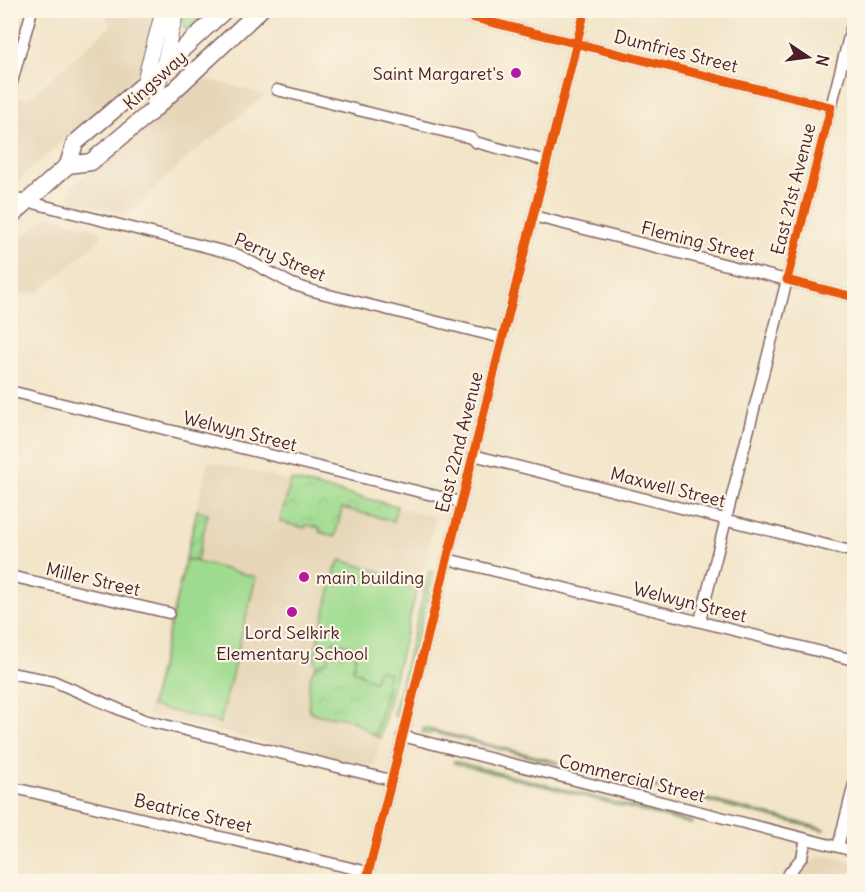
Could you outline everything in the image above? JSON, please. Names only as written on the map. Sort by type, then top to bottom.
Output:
[{"type":"main road","points":[[143,86],[163,10]]},
{"type":"main road","points":[[152,111],[177,10]]},
{"type":"main road","name":"Kingsway","points":[[10,218],[68,165],[75,143],[143,86],[164,64],[225,10]]},
{"type":"main road","name":"Kingsway","points":[[68,165],[91,162],[152,111],[260,10]]},
{"type":"street","points":[[10,89],[32,10]]},
{"type":"street","name":"Dumfries Street","points":[[442,10],[831,107]]},
{"type":"street","name":"East 22nd Avenue","points":[[367,877],[585,10]]},
{"type":"street","name":"East 21st Avenue","points":[[700,621],[855,17]]},
{"type":"street","points":[[277,90],[471,138],[475,142],[547,161]]},
{"type":"street","name":"Perry Street","points":[[10,197],[238,255],[292,284],[313,291],[502,338]]},
{"type":"street","name":"Fleming Street","points":[[533,216],[855,297]]},
{"type":"street","name":"Welwyn Street","points":[[10,391],[461,502]]},
{"type":"street","name":"Maxwell Street","points":[[473,455],[855,552]]},
{"type":"street","name":"Welwyn Street","points":[[447,559],[855,660]]},
{"type":"street","name":"Miller Street","points":[[10,576],[169,613]]},
{"type":"street","points":[[10,673],[53,681],[144,720],[391,780]]},
{"type":"street","name":"Commercial Street","points":[[402,736],[855,851]]},
{"type":"street","points":[[838,847],[855,784]]},
{"type":"street","name":"Beatrice Street","points":[[10,787],[367,877]]},
{"type":"street","points":[[782,882],[802,857],[806,839]]},
{"type":"shaded area","points":[[108,11],[157,11],[142,70],[11,187],[11,105],[19,97],[27,100],[111,25],[106,20]]},
{"type":"shaded area","points":[[203,78],[266,95],[189,156],[127,215],[87,205],[80,207],[71,204],[68,195],[71,187]]},
{"type":"shaded area","points":[[50,215],[97,228],[101,232],[100,239],[40,292],[11,295],[11,247]]},
{"type":"shaded area","name":"Lord Selkirk Elementary School","points":[[208,461],[436,517],[373,767],[146,715]]},
{"type":"shaded area","points":[[821,855],[854,862],[854,881],[792,881],[805,866]]},
{"type":"green space","points":[[185,10],[209,11],[185,29],[182,24]]},
{"type":"green space","points":[[291,480],[397,506],[393,521],[342,508],[335,537],[319,532],[320,528],[306,525],[305,528],[280,522]]},
{"type":"green space","points":[[197,510],[208,513],[197,561],[186,559]]},
{"type":"green space","points":[[186,559],[256,577],[220,723],[151,706]]},
{"type":"green space","points":[[340,560],[382,572],[380,578],[417,589],[380,738],[375,736],[387,686],[378,670],[374,682],[353,670],[333,642],[328,661],[316,666],[314,656],[336,567]]},
{"type":"green space","points":[[429,571],[434,572],[400,706],[402,710],[400,717],[393,715]]},
{"type":"green space","points":[[334,641],[357,648],[353,670],[374,682],[378,670],[389,673],[375,736],[350,720],[309,711],[312,672],[316,667],[328,661]]},
{"type":"green space","points":[[424,728],[559,762],[558,764],[433,732],[422,733]]},
{"type":"green space","points":[[454,761],[692,822],[691,824],[453,763]]},
{"type":"green space","points":[[605,773],[825,829],[605,776]]},
{"type":"cycle path","points":[[442,10],[831,107],[787,280],[854,297]]},
{"type":"cycle path","points":[[366,882],[585,10]]},
{"type":"place","name":"Saint Margaret's","points":[[516,73]]},
{"type":"place","name":"main building","points":[[304,577]]},
{"type":"place","name":"Lord Selkirk Elementary School","points":[[292,612]]}]
